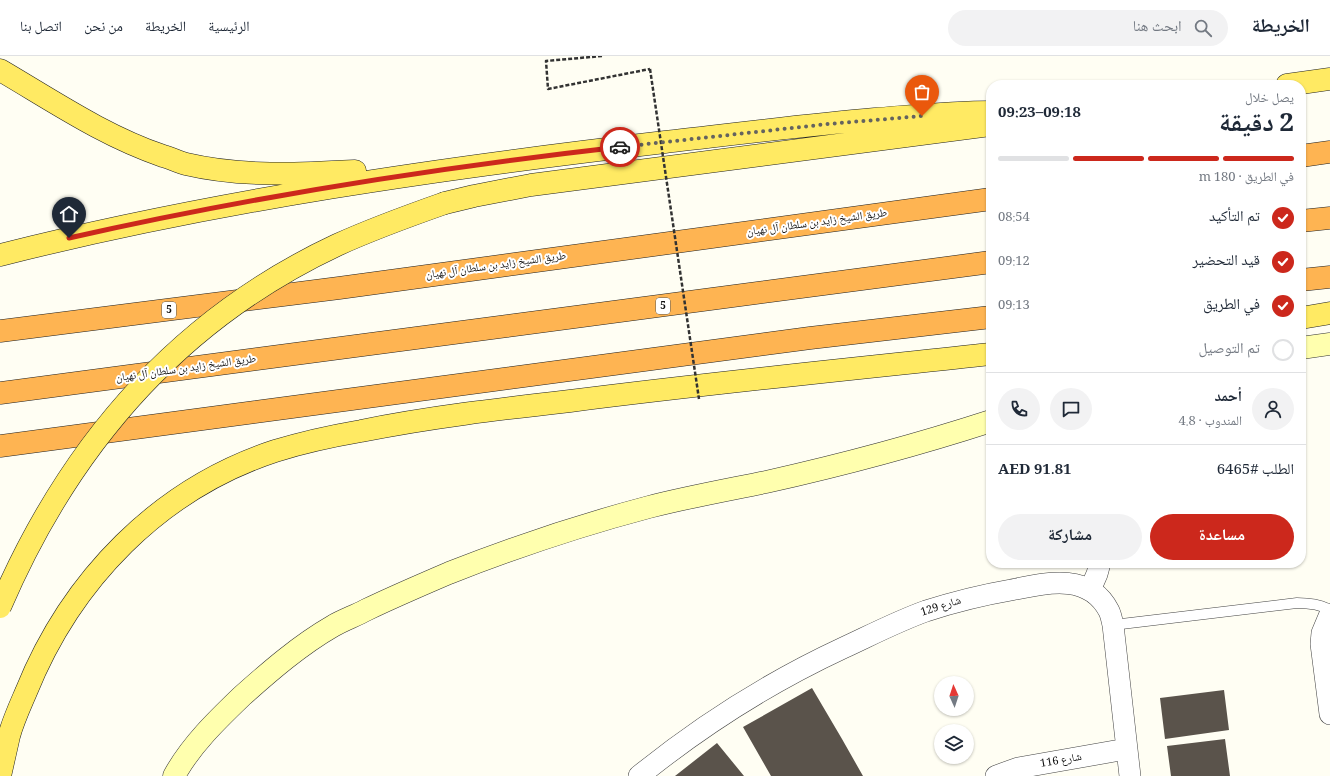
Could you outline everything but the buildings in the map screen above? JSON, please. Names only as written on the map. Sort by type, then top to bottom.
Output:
[{"type":"highway","points":[[1306,155],[1330,152]]},
{"type":"highway","name":"طريق الشيخ زايد بن سلطان آل نهيان","points":[[0,331],[339,288],[986,200]]},
{"type":"highway","points":[[1306,221],[1330,218]]},
{"type":"highway","name":"طريق الشيخ زايد بن سلطان آل نهيان","points":[[0,393],[986,263]]},
{"type":"highway","points":[[1306,279],[1330,277]]},
{"type":"highway","points":[[0,446],[810,338],[986,318]]},
{"type":"main road","points":[[0,70],[78,117],[112,135],[146,150],[185,163],[224,170],[268,173],[312,173],[464,167]]},
{"type":"main road","points":[[1306,82],[1330,79]]},
{"type":"main road","points":[[0,255],[96,232],[250,201],[464,167],[572,153],[836,123],[908,116],[986,112]]},
{"type":"main road","points":[[0,607],[29,545],[72,474],[94,442],[117,413],[145,382],[173,354],[236,304],[271,281],[337,246],[378,228],[445,203],[531,185],[986,126]]},
{"type":"main road","points":[[1306,317],[1330,313]]},
{"type":"main road","points":[[0,776],[10,733],[33,673],[59,624],[74,600],[99,569],[122,545],[154,516],[185,494],[221,473],[272,452],[309,441],[388,426],[466,414],[609,396],[986,355]]},
{"type":"main road","points":[[0,441],[54,440]]},
{"type":"street","points":[[1306,347],[1330,344]]},
{"type":"street","points":[[174,776],[192,748],[207,732],[249,690],[284,660],[333,626],[434,580],[485,559],[602,520],[707,493],[764,482],[880,454],[986,422]]},
{"type":"street","points":[[1090,590],[1099,568]]},
{"type":"street","name":"شارع 129","points":[[639,776],[699,730],[771,685],[815,661],[889,626],[962,600],[1019,588],[1061,582],[1076,584],[1090,590],[1101,599],[1109,611],[1113,625],[1130,776]]},
{"type":"street","points":[[1330,614],[1322,633],[1321,644],[1330,714]]},
{"type":"street","name":"شارع 116","points":[[996,776],[1018,768],[1126,749]]},
{"type":"lane","points":[[1113,625],[1297,603],[1317,604],[1330,610]]},
{"type":"path","points":[[602,56],[546,61],[548,88],[650,70],[699,399]]},
{"type":"way so far","points":[[620,147],[828,124],[922,116]]},
{"type":"route","points":[[69,238],[288,194],[464,167],[620,147]]}]
